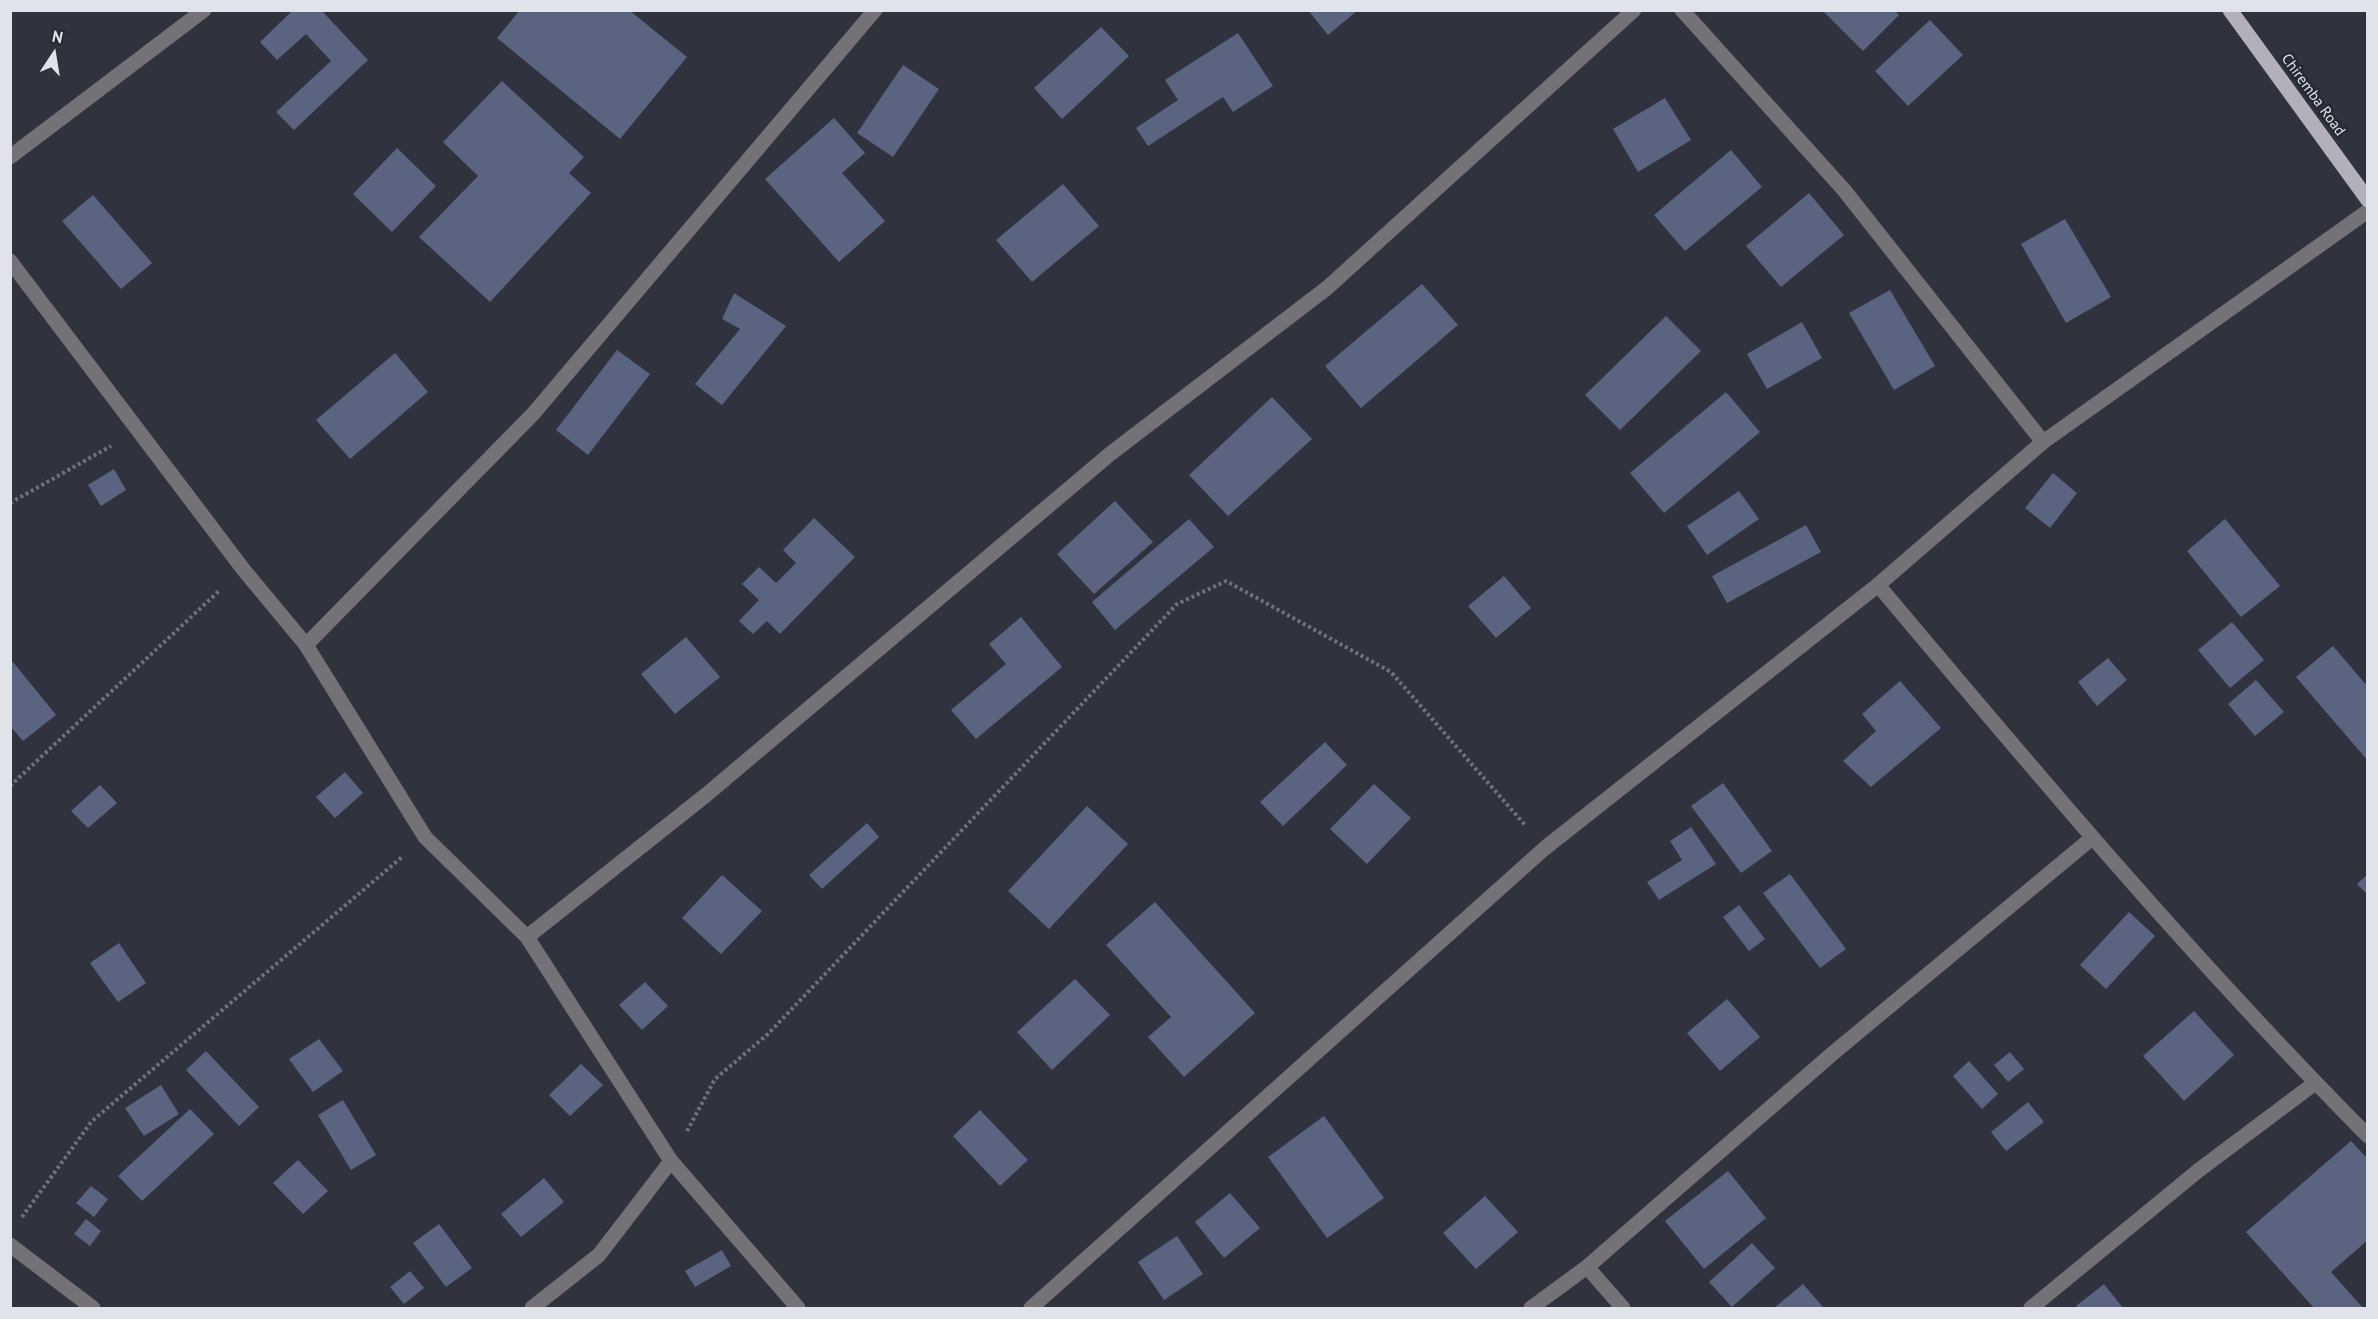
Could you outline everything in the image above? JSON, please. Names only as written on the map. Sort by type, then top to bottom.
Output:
[{"type":"main road","name":"Chiremba Road","points":[[2230,10],[2367,200]]},
{"type":"street","points":[[10,157],[204,10]]},
{"type":"street","points":[[306,645],[533,414],[875,10]]},
{"type":"street","points":[[527,937],[706,795],[1110,454],[1327,288],[1634,10]]},
{"type":"street","points":[[1682,10],[1844,190],[2043,442]]},
{"type":"street","points":[[1031,1308],[1545,848],[1878,585],[2043,442],[2367,211]]},
{"type":"street","points":[[10,261],[243,569],[306,645],[425,837],[527,937],[671,1161],[798,1308]]},
{"type":"street","points":[[1878,585],[2092,838],[2315,1083],[2367,1136]]},
{"type":"street","points":[[1531,1308],[1587,1267],[1824,1061],[2092,838]]},
{"type":"street","points":[[2031,1308],[2199,1170],[2315,1083]]},
{"type":"street","points":[[532,1308],[599,1255],[671,1161]]},
{"type":"street","points":[[10,1245],[93,1308]]},
{"type":"street","points":[[1587,1267],[1623,1308]]},
{"type":"path","points":[[10,503],[140,430]]},
{"type":"path","points":[[10,786],[243,569]]},
{"type":"path","points":[[671,1161],[715,1079],[768,1034],[1177,604],[1226,581],[1391,672],[1545,848]]},
{"type":"path","points":[[17,1223],[92,1121],[425,837]]},
{"type":"building","points":[[293,10],[321,10],[368,60],[294,130],[276,112],[331,61],[306,34],[277,60],[260,42]]},
{"type":"building","points":[[520,10],[629,10],[687,57],[620,139],[497,38]]},
{"type":"building","points":[[1308,10],[1358,10],[1328,35]]},
{"type":"building","points":[[1822,10],[1894,10],[1899,15],[1863,51]]},
{"type":"building","points":[[1930,20],[1963,55],[1908,106],[1875,71]]},
{"type":"building","points":[[1101,27],[1129,56],[1062,119],[1034,88]]},
{"type":"building","points":[[1238,33],[1273,86],[1233,112],[1223,97],[1148,146],[1136,128],[1178,100],[1165,80]]},
{"type":"building","points":[[903,65],[939,89],[893,157],[857,133]]},
{"type":"building","points":[[502,81],[584,157],[569,173],[591,193],[490,302],[419,237],[478,176],[443,142]]},
{"type":"building","points":[[1665,98],[1691,140],[1638,172],[1613,129]]},
{"type":"building","points":[[834,118],[865,153],[842,173],[885,221],[839,262],[765,179]]},
{"type":"building","points":[[397,148],[436,186],[392,232],[353,194]]},
{"type":"building","points":[[1731,150],[1762,187],[1685,251],[1654,215]]},
{"type":"building","points":[[1063,184],[1099,226],[1032,282],[996,240]]},
{"type":"building","points":[[1809,193],[1844,235],[1781,287],[1746,246]]},
{"type":"building","points":[[93,195],[152,263],[121,289],[62,221]]},
{"type":"building","points":[[2065,219],[2111,297],[2066,323],[2021,244]]},
{"type":"building","points":[[1422,284],[1458,325],[1361,408],[1325,366]]},
{"type":"building","points":[[1890,290],[1935,366],[1894,390],[1849,313]]},
{"type":"building","points":[[734,293],[786,326],[722,405],[695,384],[740,329],[722,319]]},
{"type":"building","points":[[1666,316],[1701,351],[1620,430],[1585,395]]},
{"type":"building","points":[[1802,322],[1822,358],[1767,389],[1747,354]]},
{"type":"building","points":[[617,350],[650,374],[588,455],[556,430]]},
{"type":"building","points":[[395,353],[428,392],[350,459],[316,420]]},
{"type":"building","points":[[1726,392],[1760,432],[1664,513],[1630,473]]},
{"type":"building","points":[[1272,397],[1312,439],[1228,516],[1189,475]]},
{"type":"building","points":[[114,469],[126,490],[101,506],[88,485]]},
{"type":"building","points":[[2053,473],[2077,493],[2050,528],[2025,508]]},
{"type":"building","points":[[1739,491],[1759,519],[1707,555],[1687,526]]},
{"type":"building","points":[[1115,501],[1153,542],[1094,594],[1057,554]]},
{"type":"building","points":[[814,518],[855,557],[780,634],[767,621],[753,634],[739,621],[759,600],[742,584],[759,567],[776,583],[796,563],[783,550]]},
{"type":"building","points":[[1189,519],[1214,547],[1115,630],[1092,602]]},
{"type":"building","points":[[2225,519],[2280,586],[2241,617],[2187,551]]},
{"type":"building","points":[[1806,525],[1821,552],[1727,603],[1712,576]]},
{"type":"building","points":[[1504,576],[1531,608],[1496,638],[1468,606]]},
{"type":"building","points":[[1021,617],[1062,667],[976,739],[951,710],[1006,664],[989,644]]},
{"type":"building","points":[[2232,622],[2264,660],[2230,688],[2198,650]]},
{"type":"building","points":[[686,637],[720,677],[675,714],[641,674]]},
{"type":"building","points":[[2333,646],[2368,687],[2368,761],[2296,677]]},
{"type":"building","points":[[2108,658],[2127,680],[2097,706],[2078,682]]},
{"type":"building","points":[[13,662],[56,715],[23,741],[10,726],[10,664]]},
{"type":"building","points":[[2256,680],[2284,712],[2255,736],[2228,704]]},
{"type":"building","points":[[1900,681],[1941,728],[1871,787],[1843,761],[1876,731],[1862,714]]},
{"type":"building","points":[[1325,742],[1347,765],[1283,826],[1260,802]]},
{"type":"building","points":[[345,772],[363,793],[335,818],[316,797]]},
{"type":"building","points":[[1723,783],[1772,851],[1741,873],[1691,806]]},
{"type":"building","points":[[1374,784],[1411,818],[1367,864],[1330,829]]},
{"type":"building","points":[[100,785],[117,803],[88,828],[71,811]]},
{"type":"building","points":[[1087,806],[1128,844],[1049,929],[1008,891]]},
{"type":"building","points":[[867,823],[879,837],[822,889],[809,875]]},
{"type":"building","points":[[1691,827],[1716,864],[1659,900],[1647,882],[1682,860],[1670,841]]},
{"type":"building","points":[[1790,874],[1846,949],[1820,968],[1763,893]]},
{"type":"building","points":[[2368,874],[2368,895],[2357,884]]},
{"type":"building","points":[[722,875],[762,911],[721,954],[682,918]]},
{"type":"building","points":[[1155,902],[1255,1013],[1184,1077],[1148,1037],[1171,1017],[1106,945]]},
{"type":"building","points":[[1739,905],[1765,939],[1749,951],[1723,917]]},
{"type":"building","points":[[2129,912],[2155,936],[2106,989],[2080,965]]},
{"type":"building","points":[[119,943],[146,983],[118,1002],[90,963]]},
{"type":"building","points":[[1075,979],[1110,1015],[1052,1070],[1017,1032]]},
{"type":"building","points":[[645,982],[668,1006],[642,1030],[619,1005]]},
{"type":"building","points":[[1727,999],[1760,1037],[1720,1071],[1687,1033]]},
{"type":"building","points":[[2194,1011],[2234,1055],[2184,1101],[2143,1056]]},
{"type":"building","points":[[319,1039],[343,1071],[313,1092],[289,1059]]},
{"type":"building","points":[[206,1051],[259,1107],[239,1126],[186,1070]]},
{"type":"building","points":[[2010,1052],[2024,1069],[2008,1082],[1994,1065]]},
{"type":"building","points":[[1969,1061],[1998,1094],[1982,1109],[1953,1076]]},
{"type":"building","points":[[581,1064],[603,1085],[570,1116],[549,1095]]},
{"type":"building","points":[[161,1085],[179,1114],[144,1136],[125,1108]]},
{"type":"building","points":[[343,1100],[376,1155],[351,1170],[318,1115]]},
{"type":"building","points":[[2028,1102],[2044,1122],[2006,1151],[1991,1132]]},
{"type":"building","points":[[190,1109],[214,1134],[142,1201],[118,1176]]},
{"type":"building","points":[[980,1110],[1028,1160],[1000,1186],[953,1136]]},
{"type":"building","points":[[1324,1116],[1384,1198],[1327,1238],[1268,1157]]},
{"type":"building","points":[[2351,1141],[2368,1159],[2368,1240],[2331,1272],[2363,1308],[2314,1308],[2246,1232]]},
{"type":"building","points":[[298,1160],[328,1191],[303,1214],[273,1183]]},
{"type":"building","points":[[1728,1171],[1766,1218],[1704,1269],[1665,1221]]},
{"type":"building","points":[[544,1178],[564,1202],[521,1237],[501,1214]]},
{"type":"building","points":[[91,1186],[108,1199],[94,1217],[76,1203]]},
{"type":"building","points":[[1230,1193],[1260,1228],[1224,1258],[1195,1222]]},
{"type":"building","points":[[1485,1196],[1518,1232],[1476,1269],[1443,1233]]},
{"type":"building","points":[[86,1219],[101,1231],[90,1246],[74,1234]]},
{"type":"building","points":[[439,1224],[472,1268],[446,1287],[413,1243]]},
{"type":"building","points":[[1177,1236],[1203,1274],[1164,1300],[1138,1262]]},
{"type":"building","points":[[1752,1243],[1775,1268],[1732,1307],[1709,1282]]},
{"type":"building","points":[[722,1250],[731,1266],[695,1287],[685,1271]]},
{"type":"building","points":[[410,1271],[424,1288],[404,1304],[390,1287]]},
{"type":"building","points":[[1803,1284],[1824,1308],[1774,1308]]},
{"type":"building","points":[[2104,1284],[2123,1308],[2077,1308],[2076,1306]]}]
